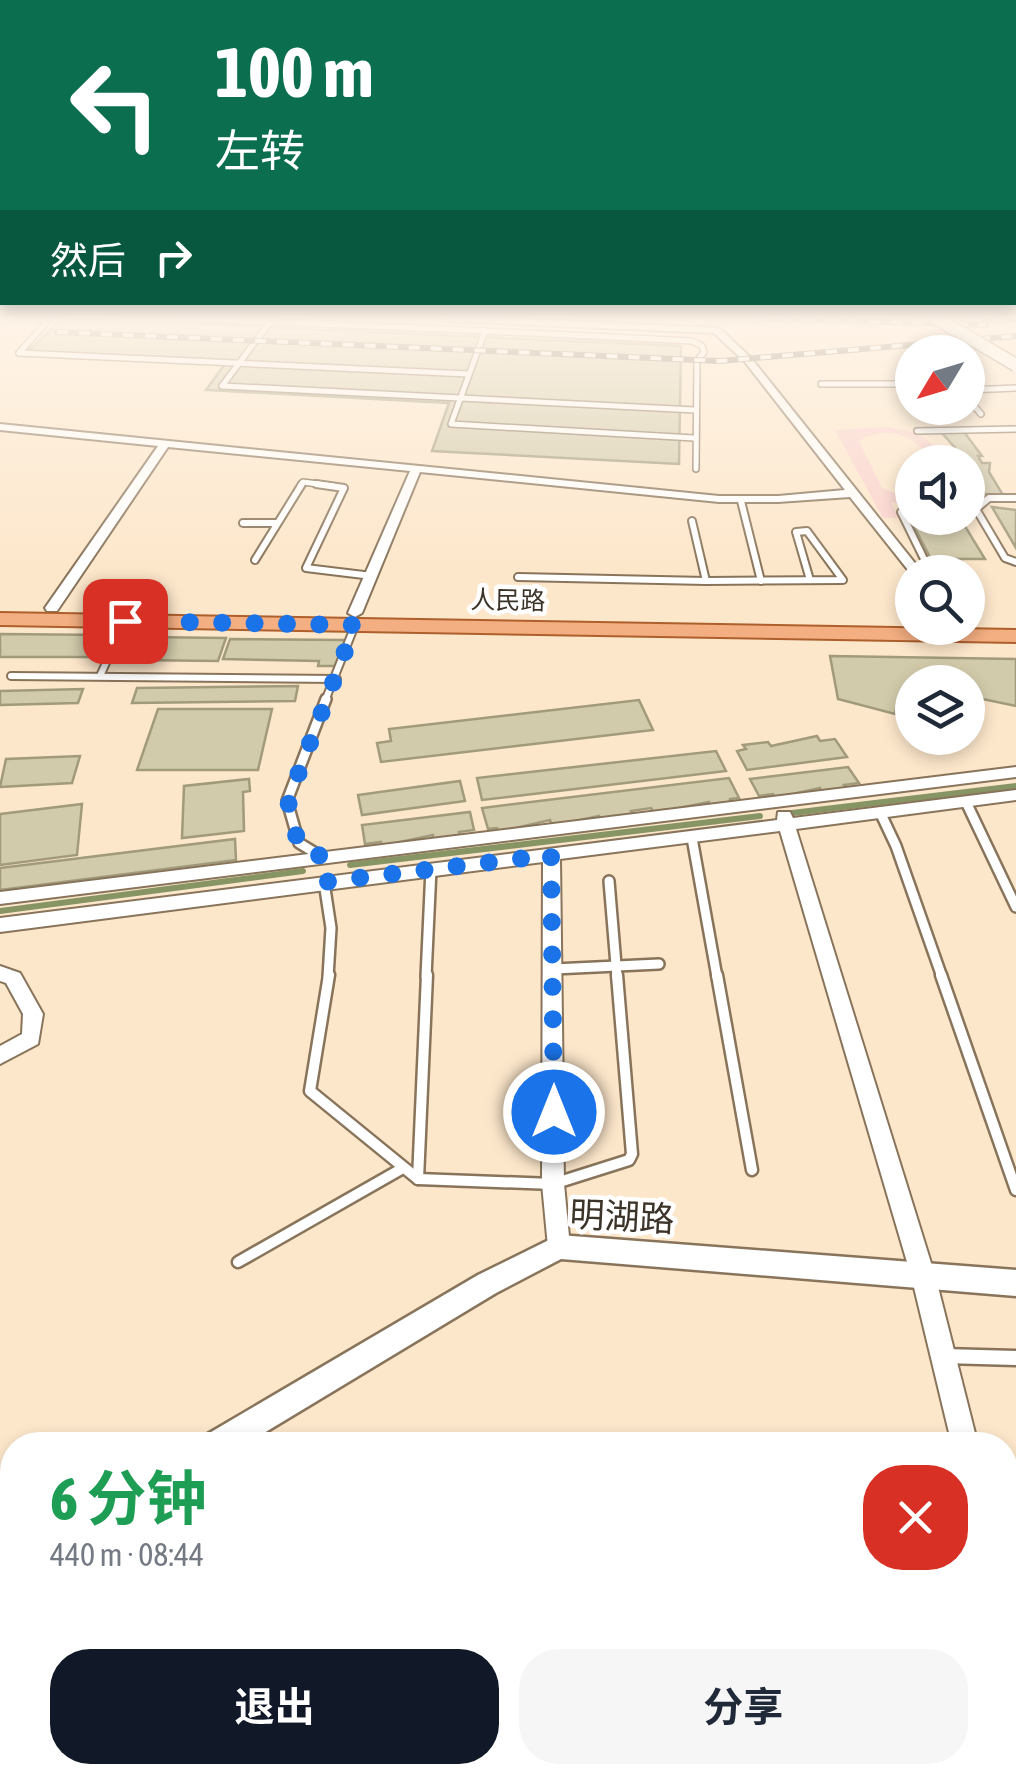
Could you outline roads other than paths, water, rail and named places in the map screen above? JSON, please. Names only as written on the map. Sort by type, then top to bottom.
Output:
[{"type":"main road","name":"人民路","points":[[0,607],[1016,636]]},
{"type":"main road","name":"人民路","points":[[0,619],[895,622]]},
{"type":"main road","points":[[985,624],[1016,624]]},
{"type":"street","points":[[780,401],[902,555]]},
{"type":"street","points":[[0,427],[741,501],[852,493]]},
{"type":"street","points":[[52,608],[165,443]]},
{"type":"street","points":[[355,619],[416,467]]},
{"type":"street","points":[[0,898],[1016,772]]},
{"type":"street","points":[[0,926],[1016,795]]},
{"type":"street","points":[[780,803],[924,1279],[962,1432]]},
{"type":"street","points":[[551,855],[554,1184],[559,1247]]},
{"type":"street","points":[[322,857],[324,882]]},
{"type":"street","points":[[0,973],[13,978],[35,1022],[32,1038],[0,1056]]},
{"type":"street","name":"明湖路","points":[[238,1432],[487,1284],[559,1247],[1016,1284]]},
{"type":"lane","points":[[459,401],[451,424],[694,438]]},
{"type":"lane","points":[[508,401],[695,410]]},
{"type":"lane","points":[[695,401],[696,469]]},
{"type":"lane","points":[[917,431],[1016,429]]},
{"type":"lane","points":[[254,560],[303,482],[344,488],[306,568],[372,576]]},
{"type":"lane","points":[[985,501],[1016,498]]},
{"type":"lane","points":[[741,501],[761,582]]},
{"type":"lane","points":[[692,521],[706,581]]},
{"type":"lane","points":[[243,522],[276,523]]},
{"type":"lane","points":[[985,528],[1005,558],[1016,562]]},
{"type":"lane","points":[[518,577],[761,582],[842,580],[807,530],[796,532],[810,580]]},
{"type":"lane","points":[[322,857],[298,843],[288,801],[337,679],[355,619]]},
{"type":"lane","points":[[100,676],[125,621]]},
{"type":"lane","points":[[11,676],[337,679]]},
{"type":"lane","points":[[966,802],[1016,907]]},
{"type":"lane","points":[[880,812],[896,846],[1016,1190]]},
{"type":"lane","points":[[692,838],[752,1170]]},
{"type":"lane","points":[[418,1179],[432,869]]},
{"type":"lane","points":[[324,882],[331,899],[330,950],[310,1091],[418,1179],[554,1184],[629,1160],[632,1154],[609,880]]},
{"type":"lane","points":[[554,969],[659,964]]},
{"type":"lane","points":[[238,1262],[403,1168]]},
{"type":"lane","points":[[943,1356],[1016,1358]]},
{"type":"waterway","points":[[792,813],[1016,786]]},
{"type":"waterway","points":[[350,865],[760,816]]},
{"type":"waterway","points":[[0,911],[303,871]]}]
